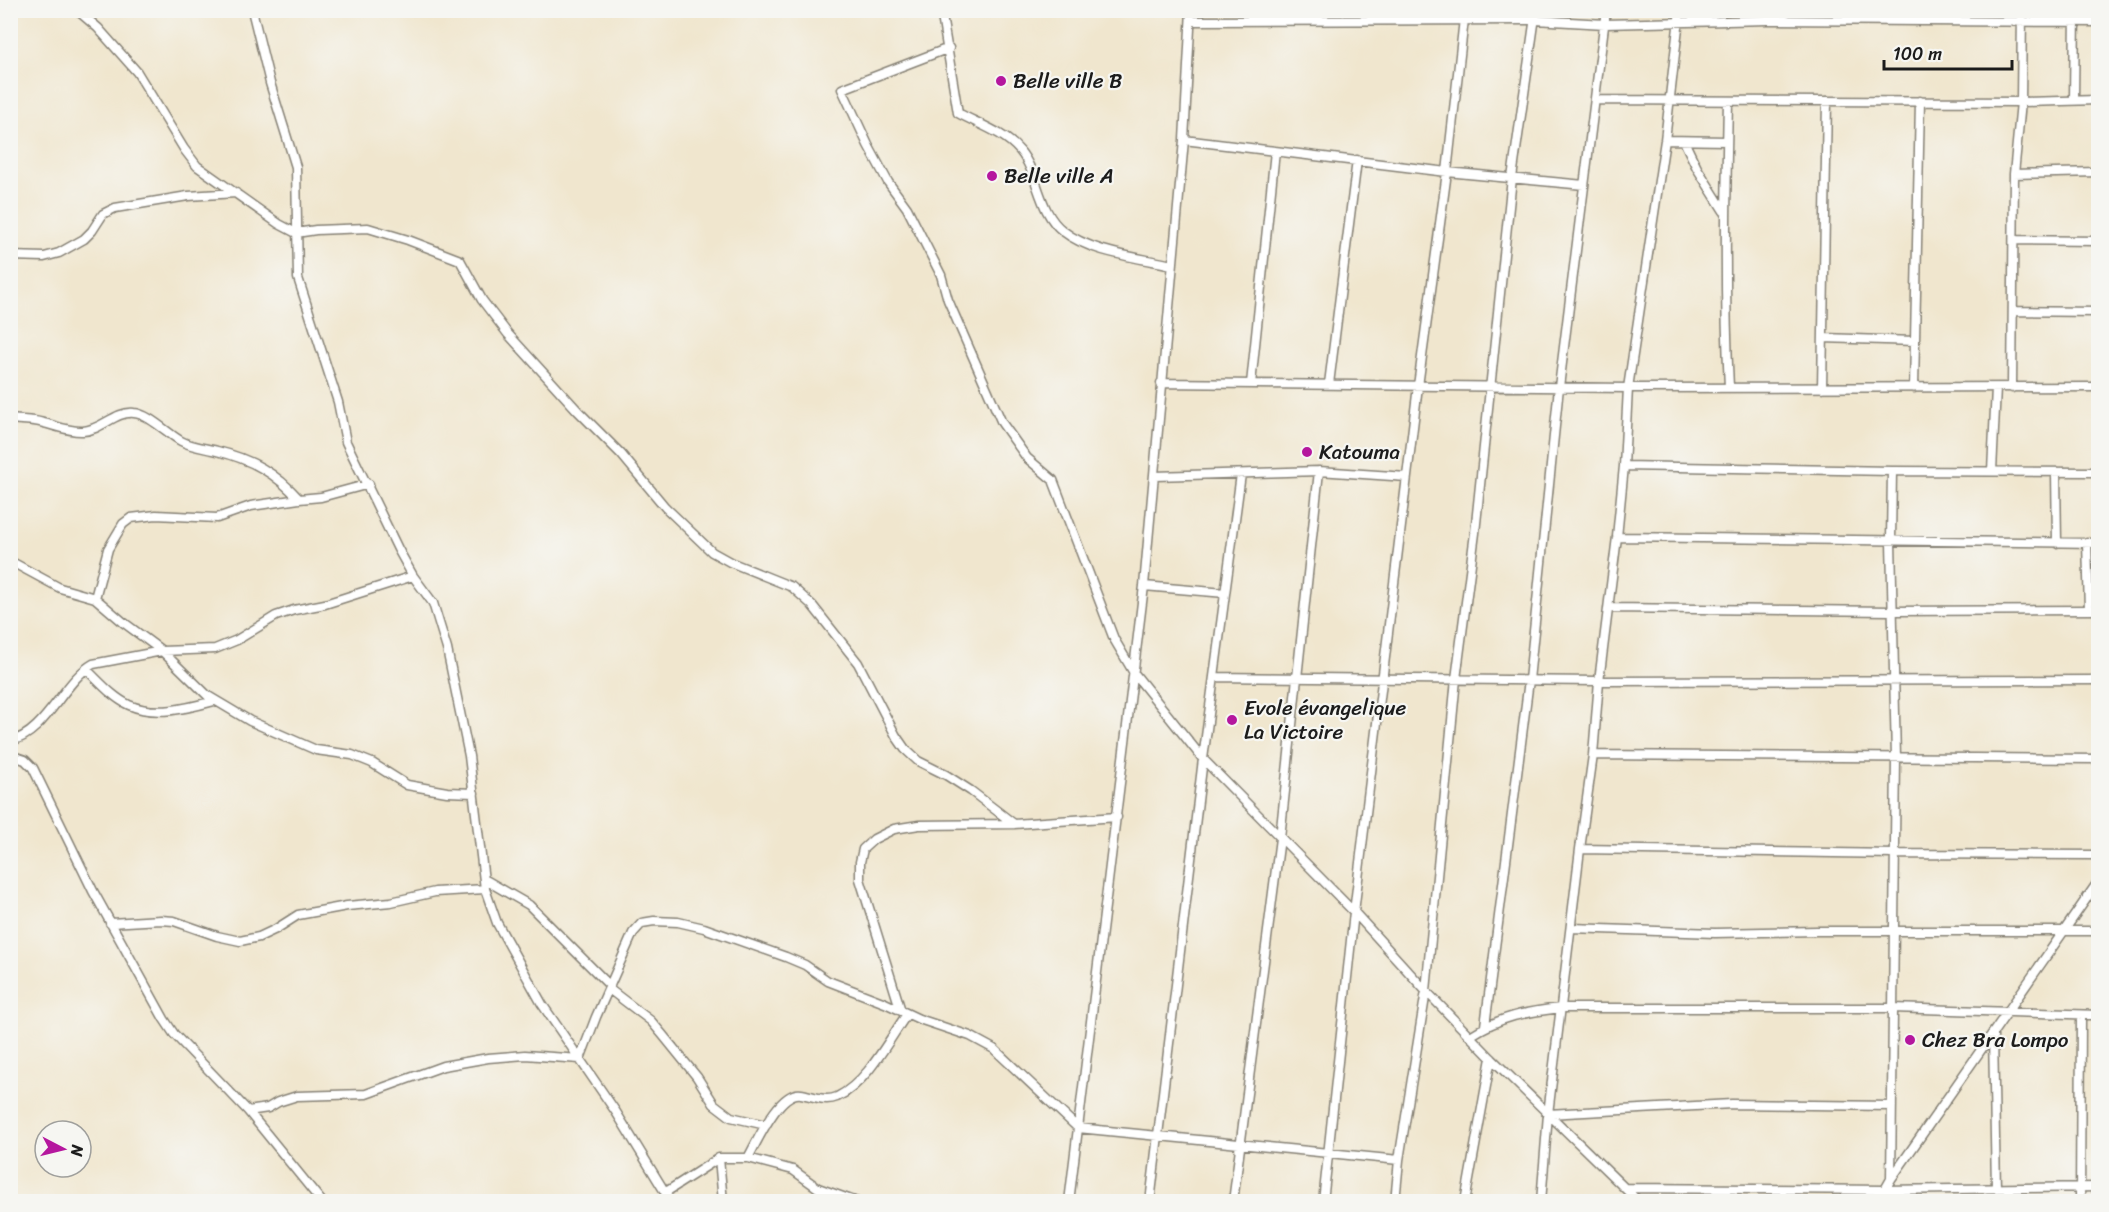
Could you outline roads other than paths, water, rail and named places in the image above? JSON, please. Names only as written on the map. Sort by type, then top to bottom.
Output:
[{"type":"street","points":[[76,10],[98,28],[137,72],[196,166],[279,224],[296,233],[368,228],[399,236],[460,261],[482,300],[508,334],[578,411],[621,454],[665,507],[712,552],[730,562],[792,587],[812,605],[858,663],[904,749],[918,761],[971,791],[1014,824]]},
{"type":"street","points":[[252,10],[270,83],[296,167],[298,278],[338,402],[346,442],[369,484],[398,549],[413,576],[433,603],[447,649],[460,706],[474,793],[485,889],[497,923],[543,1004],[671,1202]]},
{"type":"street","points":[[942,10],[958,113],[1010,141],[1020,152],[1033,171],[1051,218],[1061,230],[1083,244],[1172,265]]},
{"type":"street","points":[[1069,1202],[1144,586],[1184,140],[1191,10]]},
{"type":"street","points":[[1485,1026],[1529,680],[1559,387],[1606,10]]},
{"type":"street","points":[[1541,1202],[1548,1114],[1593,755],[1599,681],[1617,537],[1628,388],[1665,140],[1680,10]]},
{"type":"street","points":[[1768,10],[1768,20]]},
{"type":"street","points":[[2012,388],[2014,174],[2020,102],[2022,10]]},
{"type":"street","points":[[2074,100],[2075,10]]},
{"type":"street","points":[[1323,1202],[1354,912],[1418,386],[1447,171],[1464,15]]},
{"type":"street","points":[[1191,21],[1535,15],[1605,24],[1768,20],[2098,22]]},
{"type":"street","points":[[1395,1202],[1399,1161],[1426,992],[1456,680],[1512,178],[1535,15]]},
{"type":"street","points":[[949,48],[842,89],[868,145],[888,182],[907,208],[941,275],[948,300],[1002,423],[1027,458],[1053,480],[1114,639],[1134,673],[1203,759],[1354,912],[1426,992],[1639,1202]]},
{"type":"street","points":[[1596,100],[2020,102],[2098,100]]},
{"type":"street","points":[[1728,101],[1725,211],[1729,387]]},
{"type":"street","points":[[1822,388],[1827,101]]},
{"type":"street","points":[[1914,388],[1920,101]]},
{"type":"street","points":[[1184,140],[1584,185]]},
{"type":"street","points":[[1665,140],[1727,141]]},
{"type":"street","points":[[1684,141],[1696,168],[1725,211]]},
{"type":"street","points":[[1251,384],[1275,151]]},
{"type":"street","points":[[1329,384],[1357,160]]},
{"type":"street","points":[[2014,174],[2098,172]]},
{"type":"street","points":[[10,256],[44,257],[59,253],[84,239],[103,214],[115,208],[188,196],[236,193]]},
{"type":"street","points":[[2014,240],[2098,241]]},
{"type":"street","points":[[2013,311],[2098,312]]},
{"type":"street","points":[[1823,338],[1915,341]]},
{"type":"street","points":[[1161,382],[1628,388],[2098,387]]},
{"type":"street","points":[[1992,471],[1996,388]]},
{"type":"street","points":[[10,419],[34,421],[85,431],[97,428],[127,413],[140,414],[189,445],[243,459],[261,467],[284,482],[299,499]]},
{"type":"street","points":[[1624,466],[2098,472]]},
{"type":"street","points":[[1155,476],[1319,471],[1407,477]]},
{"type":"street","points":[[1233,1202],[1280,838],[1319,471]]},
{"type":"street","points":[[1891,1179],[1896,758],[1891,541],[1892,471]]},
{"type":"street","points":[[2056,472],[2057,543]]},
{"type":"street","points":[[1150,1202],[1203,759],[1241,474]]},
{"type":"street","points":[[95,598],[108,549],[119,529],[131,518],[156,514],[217,518],[251,506],[321,496],[369,484]]},
{"type":"street","points":[[1617,537],[2098,543]]},
{"type":"street","points":[[1609,608],[1893,611],[2094,610],[2087,542]]},
{"type":"street","points":[[10,561],[60,588],[95,598],[162,651],[188,679],[214,701],[274,733],[316,750],[352,755],[372,763],[406,785],[447,792],[474,793]]},
{"type":"street","points":[[10,741],[25,735],[34,728],[86,669],[103,662],[162,651],[214,649],[224,646],[276,616],[325,604],[413,576]]},
{"type":"street","points":[[1144,586],[1226,593]]},
{"type":"street","points":[[86,669],[118,699],[139,709],[171,711],[214,701]]},
{"type":"street","points":[[1214,677],[1599,681],[2098,680]]},
{"type":"street","points":[[10,754],[25,760],[33,768],[60,827],[110,923],[174,1034],[248,1111],[322,1202]]},
{"type":"street","points":[[1593,755],[2098,759]]},
{"type":"street","points":[[904,1012],[860,879],[863,849],[874,839],[894,830],[919,825],[1014,824],[1117,817]]},
{"type":"street","points":[[1580,849],[2098,855]]},
{"type":"street","points":[[484,879],[529,905],[610,988],[657,1028],[697,1077],[714,1104],[732,1117],[766,1125]]},
{"type":"street","points":[[1878,1202],[1891,1179],[2098,882]]},
{"type":"street","points":[[110,923],[174,921],[217,936],[240,941],[259,937],[298,915],[347,906],[390,902],[435,892],[485,889]]},
{"type":"street","points":[[580,1059],[633,933],[642,923],[678,922],[704,928],[786,957],[805,965],[828,981],[970,1036],[994,1049],[1078,1128],[1399,1161]]},
{"type":"street","points":[[1571,928],[1715,933],[2098,931]]},
{"type":"street","points":[[1470,1036],[1485,1026],[1523,1012],[1561,1008],[1893,1008],[2098,1015]]},
{"type":"street","points":[[748,1158],[766,1125],[782,1102],[790,1095],[798,1094],[826,1100],[836,1097],[856,1084],[904,1012]]},
{"type":"street","points":[[2080,1202],[2081,1015]]},
{"type":"street","points":[[1993,1034],[1996,1189]]},
{"type":"street","points":[[248,1111],[268,1108],[297,1096],[366,1094],[443,1066],[488,1058],[525,1055],[580,1059]]},
{"type":"street","points":[[1465,1202],[1491,1058]]},
{"type":"street","points":[[1548,1114],[1732,1104],[1892,1106]]},
{"type":"street","points":[[666,1192],[719,1158],[748,1158],[793,1170],[818,1188],[856,1202]]},
{"type":"street","points":[[719,1158],[723,1202]]},
{"type":"street","points":[[1625,1188],[1886,1190],[2098,1187]]},
{"type":"place","name":"Belle ville B","points":[[1001,81]]},
{"type":"place","name":"Belle ville A","points":[[992,176]]},
{"type":"place","name":"Katouma","points":[[1307,452]]},
{"type":"place","name":"Evole évangelique La Victoire","points":[[1232,720]]},
{"type":"place","name":"Chez Bra Lompo","points":[[1910,1040]]}]
